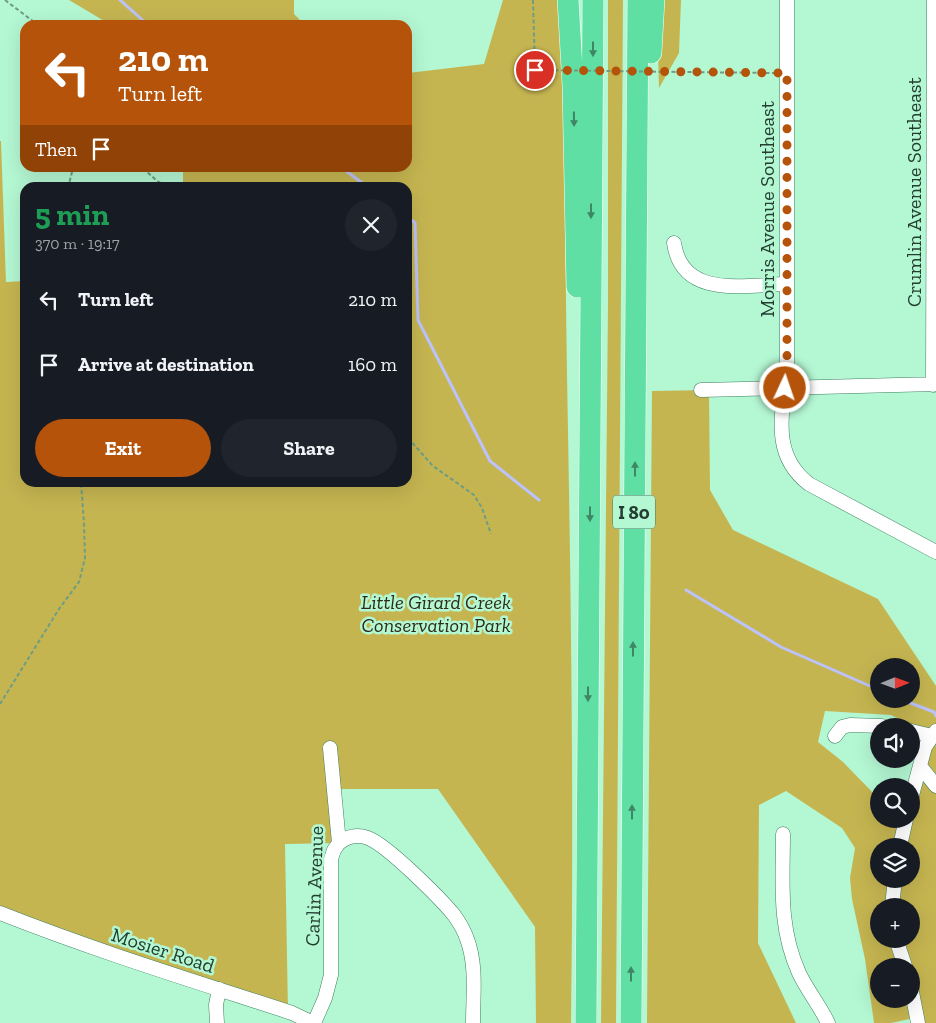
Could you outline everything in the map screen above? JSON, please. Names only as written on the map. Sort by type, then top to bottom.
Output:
[{"type":"highway","points":[[568,0],[573,86],[578,364],[590,411]]},
{"type":"highway","name":"I 80","points":[[586,1023],[593,0]]},
{"type":"highway","name":"I 80","points":[[631,1023],[638,0]]},
{"type":"highway","points":[[636,247],[648,190],[650,64],[654,0]]},
{"type":"street","name":"Morris Avenue Southeast","points":[[787,0],[787,373],[781,429],[783,448],[793,468],[802,479],[828,495],[936,552]]},
{"type":"street","name":"Crumlin Avenue Southeast","points":[[934,0],[935,384]]},
{"type":"street","points":[[674,243],[677,258],[683,270],[698,280],[724,286],[786,284]]},
{"type":"street","points":[[701,390],[935,384]]},
{"type":"street","points":[[836,736],[842,726],[870,726]]},
{"type":"street","points":[[920,733],[934,734],[925,747],[920,766],[936,786]]},
{"type":"street","name":"Carlin Avenue","points":[[314,1023],[325,998],[331,975],[331,859],[339,843],[330,748]]},
{"type":"street","points":[[784,834],[782,910],[787,942],[800,974],[828,1023]]},
{"type":"street","points":[[339,843],[352,836],[360,836],[375,842],[400,861],[454,916],[467,939],[471,953],[473,1023]]},
{"type":"street","name":"Mosier Road","points":[[0,913],[71,940],[292,1013],[314,1023]]},
{"type":"street","points":[[217,1023],[216,1005],[219,989]]},
{"type":"street","points":[[915,1008],[918,1023]]},
{"type":"path","points":[[4,0],[31,20]]},
{"type":"path","points":[[533,0],[535,70],[787,73]]},
{"type":"path","points":[[148,172],[160,182]]},
{"type":"path","points":[[412,442],[433,466],[474,495],[482,508],[491,534]]},
{"type":"path","points":[[0,704],[59,609],[79,582],[85,558],[81,487]]},
{"type":"green space","points":[[69,0],[294,0],[294,14],[300,20],[103,20]]},
{"type":"green space","name":"Little Girard Creek Conservation Park","points":[[503,0],[561,0],[572,699],[571,1023],[536,1023],[535,927],[438,789],[334,789],[339,843],[285,844],[288,1012],[0,913],[0,141],[6,282],[20,281],[20,487],[412,487],[412,182],[183,182],[183,172],[412,172],[412,73],[484,64]]},
{"type":"green space","points":[[608,0],[623,0],[616,1023],[601,1023],[608,304]]},
{"type":"green space","points":[[661,0],[681,0],[679,53],[659,88],[658,49]]},
{"type":"green space","points":[[709,390],[710,490],[733,530],[878,599],[917,658],[870,658],[870,708],[920,708],[920,662],[936,686],[936,1023],[920,1023],[919,1017],[891,1023],[874,1023],[872,1008],[920,1008],[920,958],[870,958],[870,995],[865,959],[852,899],[850,878],[855,848],[842,828],[786,791],[759,805],[758,943],[796,1023],[647,1023],[652,391]],"holes":[[[825,711],[891,715],[897,718],[920,718],[920,730],[932,736],[918,778],[920,778],[920,828],[870,828],[870,790],[843,762],[818,742]]]},
{"type":"waterway","points":[[120,0],[142,20]]},
{"type":"waterway","points":[[347,172],[361,182]]},
{"type":"waterway","points":[[412,220],[415,223],[418,320],[490,461],[539,500]]},
{"type":"waterway","points":[[686,590],[781,647],[870,686]]},
{"type":"waterway","points":[[920,707],[934,712],[936,716]]},
{"type":"route","points":[[535,70],[787,73],[787,373],[785,388]]}]
